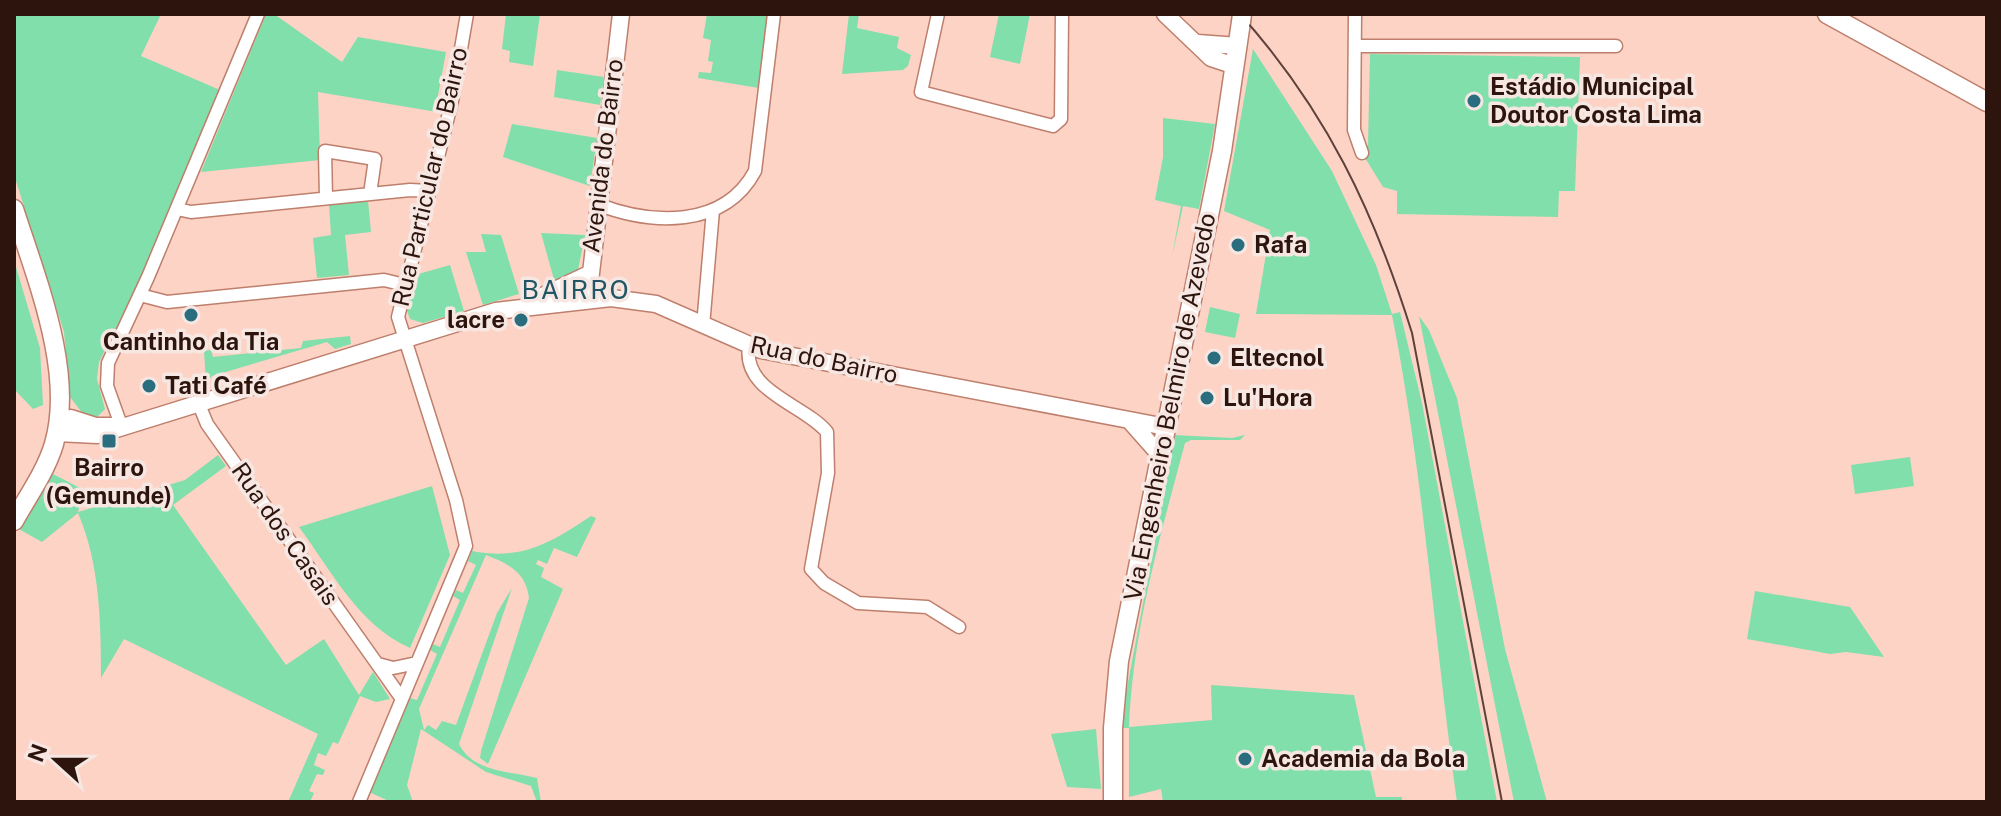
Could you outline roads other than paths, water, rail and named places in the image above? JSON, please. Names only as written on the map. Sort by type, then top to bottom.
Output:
[{"type":"main road","points":[[1831,15],[1987,102]]},
{"type":"main road","name":"Via Engenheiro Belmiro de Azevedo","points":[[1113,802],[1113,728],[1119,661],[1242,19]]},
{"type":"main road","points":[[14,209],[53,332],[58,389],[57,429],[46,464],[14,521]]},
{"type":"street","points":[[121,425],[106,371],[258,14]]},
{"type":"street","name":"Rua Particular do Bairro","points":[[402,699],[466,539],[398,321],[447,122],[467,14]]},
{"type":"street","name":"Avenida do Bairro","points":[[588,299],[621,14]]},
{"type":"street","points":[[597,204],[660,220],[722,208],[742,190],[755,171],[774,14]]},
{"type":"street","points":[[938,14],[921,92],[1056,125],[1061,119],[1062,14]]},
{"type":"street","points":[[1165,14],[1217,62],[1235,66]]},
{"type":"street","points":[[1355,14],[1354,130],[1362,153]]},
{"type":"street","points":[[1198,43],[1238,46]]},
{"type":"street","points":[[1355,46],[1616,46]]},
{"type":"street","points":[[326,198],[325,151],[375,159],[370,194]]},
{"type":"street","points":[[177,209],[191,212],[429,191]]},
{"type":"street","points":[[703,326],[713,210]]},
{"type":"street","points":[[523,306],[589,274]]},
{"type":"street","points":[[140,295],[167,302],[384,280],[405,285]]},
{"type":"street","name":"Rua do Bairro","points":[[57,429],[97,435],[121,425],[523,306],[620,298],[656,304],[749,346],[1166,427]]},
{"type":"street","points":[[749,346],[748,354],[755,374],[765,388],[809,415],[827,432],[828,473],[811,569],[824,583],[858,603],[927,607],[959,627]]},
{"type":"street","points":[[58,389],[85,423]]},
{"type":"street","name":"Rua dos Casais","points":[[198,402],[211,430],[402,699]]},
{"type":"street","name":"Rua do Bairro","points":[[57,429],[71,418],[85,423],[121,425]]},
{"type":"street","points":[[1128,419],[1160,455]]},
{"type":"street","points":[[377,663],[393,668],[417,663]]},
{"type":"street","points":[[359,802],[402,699]]},
{"type":"tram line","points":[[1240,14],[1298,87],[1344,164],[1381,245],[1412,333],[1502,802]]},
{"type":"place","name":"Estádio Municipal Doutor Costa Lima","points":[[1474,101]]},
{"type":"place","name":"Rafa","points":[[1238,245]]},
{"type":"place","name":"Cantinho da Tia","points":[[191,315]]},
{"type":"place","name":"lacre","points":[[521,320]]},
{"type":"place","name":"Eltecnol","points":[[1214,358]]},
{"type":"place","name":"Tati Café","points":[[149,386]]},
{"type":"place","name":"Lu'Hora","points":[[1207,398]]},
{"type":"place","name":"Bairro (Gemunde)","points":[[109,441]]},
{"type":"place","name":"Academia da Bola","points":[[1245,759]]},
{"type":"district","name":"BAIRRO","points":[[576,290]]}]
